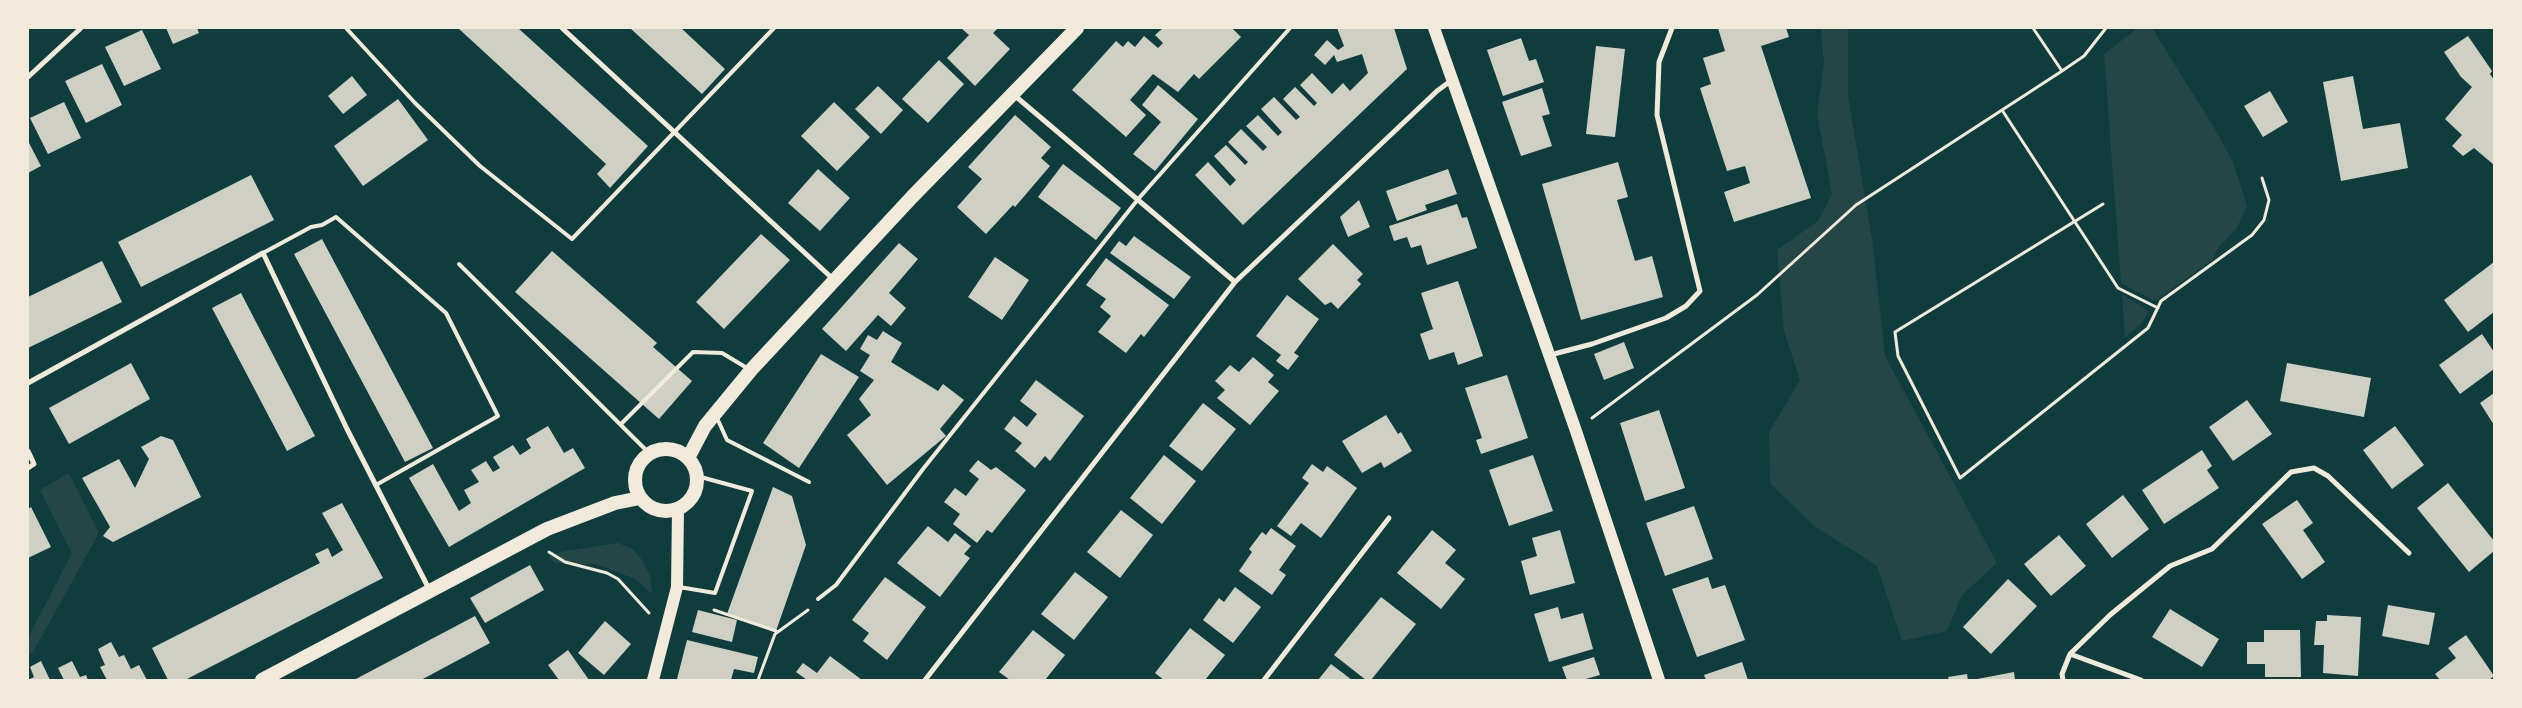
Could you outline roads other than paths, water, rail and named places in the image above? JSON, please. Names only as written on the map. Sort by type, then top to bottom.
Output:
[{"type":"highway","points":[[688,458],[705,426],[751,370],[834,280],[1076,28]]},
{"type":"highway","points":[[670,449],[688,458],[694,466],[697,486],[693,496],[678,509],[657,510],[648,506],[640,498],[635,479],[640,464],[650,454],[659,450],[670,449]]},
{"type":"highway","points":[[262,680],[547,529],[616,503],[640,498]]},
{"type":"main road","points":[[1434,28],[1576,431],[1659,680]]},
{"type":"main road","points":[[653,680],[677,587],[678,509]]},
{"type":"street","points":[[28,77],[81,28]]},
{"type":"street","points":[[562,28],[834,280]]},
{"type":"street","points":[[1548,356],[1592,344],[1666,318],[1686,306],[1700,291],[1657,115],[1659,62],[1672,28]]},
{"type":"street","points":[[925,680],[1235,282],[1437,91],[1452,80]]},
{"type":"street","points":[[1012,93],[1139,198],[1235,282]]},
{"type":"street","points":[[28,383],[263,253],[376,486],[430,592]]},
{"type":"street","points":[[28,450],[34,464],[28,468]]},
{"type":"street","points":[[2063,680],[2062,674],[2070,654],[2110,615],[2170,566],[2212,549],[2291,472],[2314,468],[2328,476],[2409,553]]},
{"type":"street","points":[[1264,680],[1390,518]]},
{"type":"street","points":[[2070,654],[2141,680]]},
{"type":"lane","points":[[346,28],[415,103],[480,166],[572,239],[672,131],[774,28]]},
{"type":"lane","points":[[818,599],[836,585],[923,469],[1139,198],[1290,28]]},
{"type":"lane","points":[[263,253],[311,227],[322,225],[336,217],[446,313],[498,416],[376,486]]},
{"type":"lane","points":[[459,264],[650,454]]},
{"type":"lane","points":[[621,424],[693,352],[722,353],[751,370]]},
{"type":"lane","points":[[715,414],[727,440],[809,482]]},
{"type":"lane","points":[[677,587],[715,594],[752,491],[697,476]]}]
